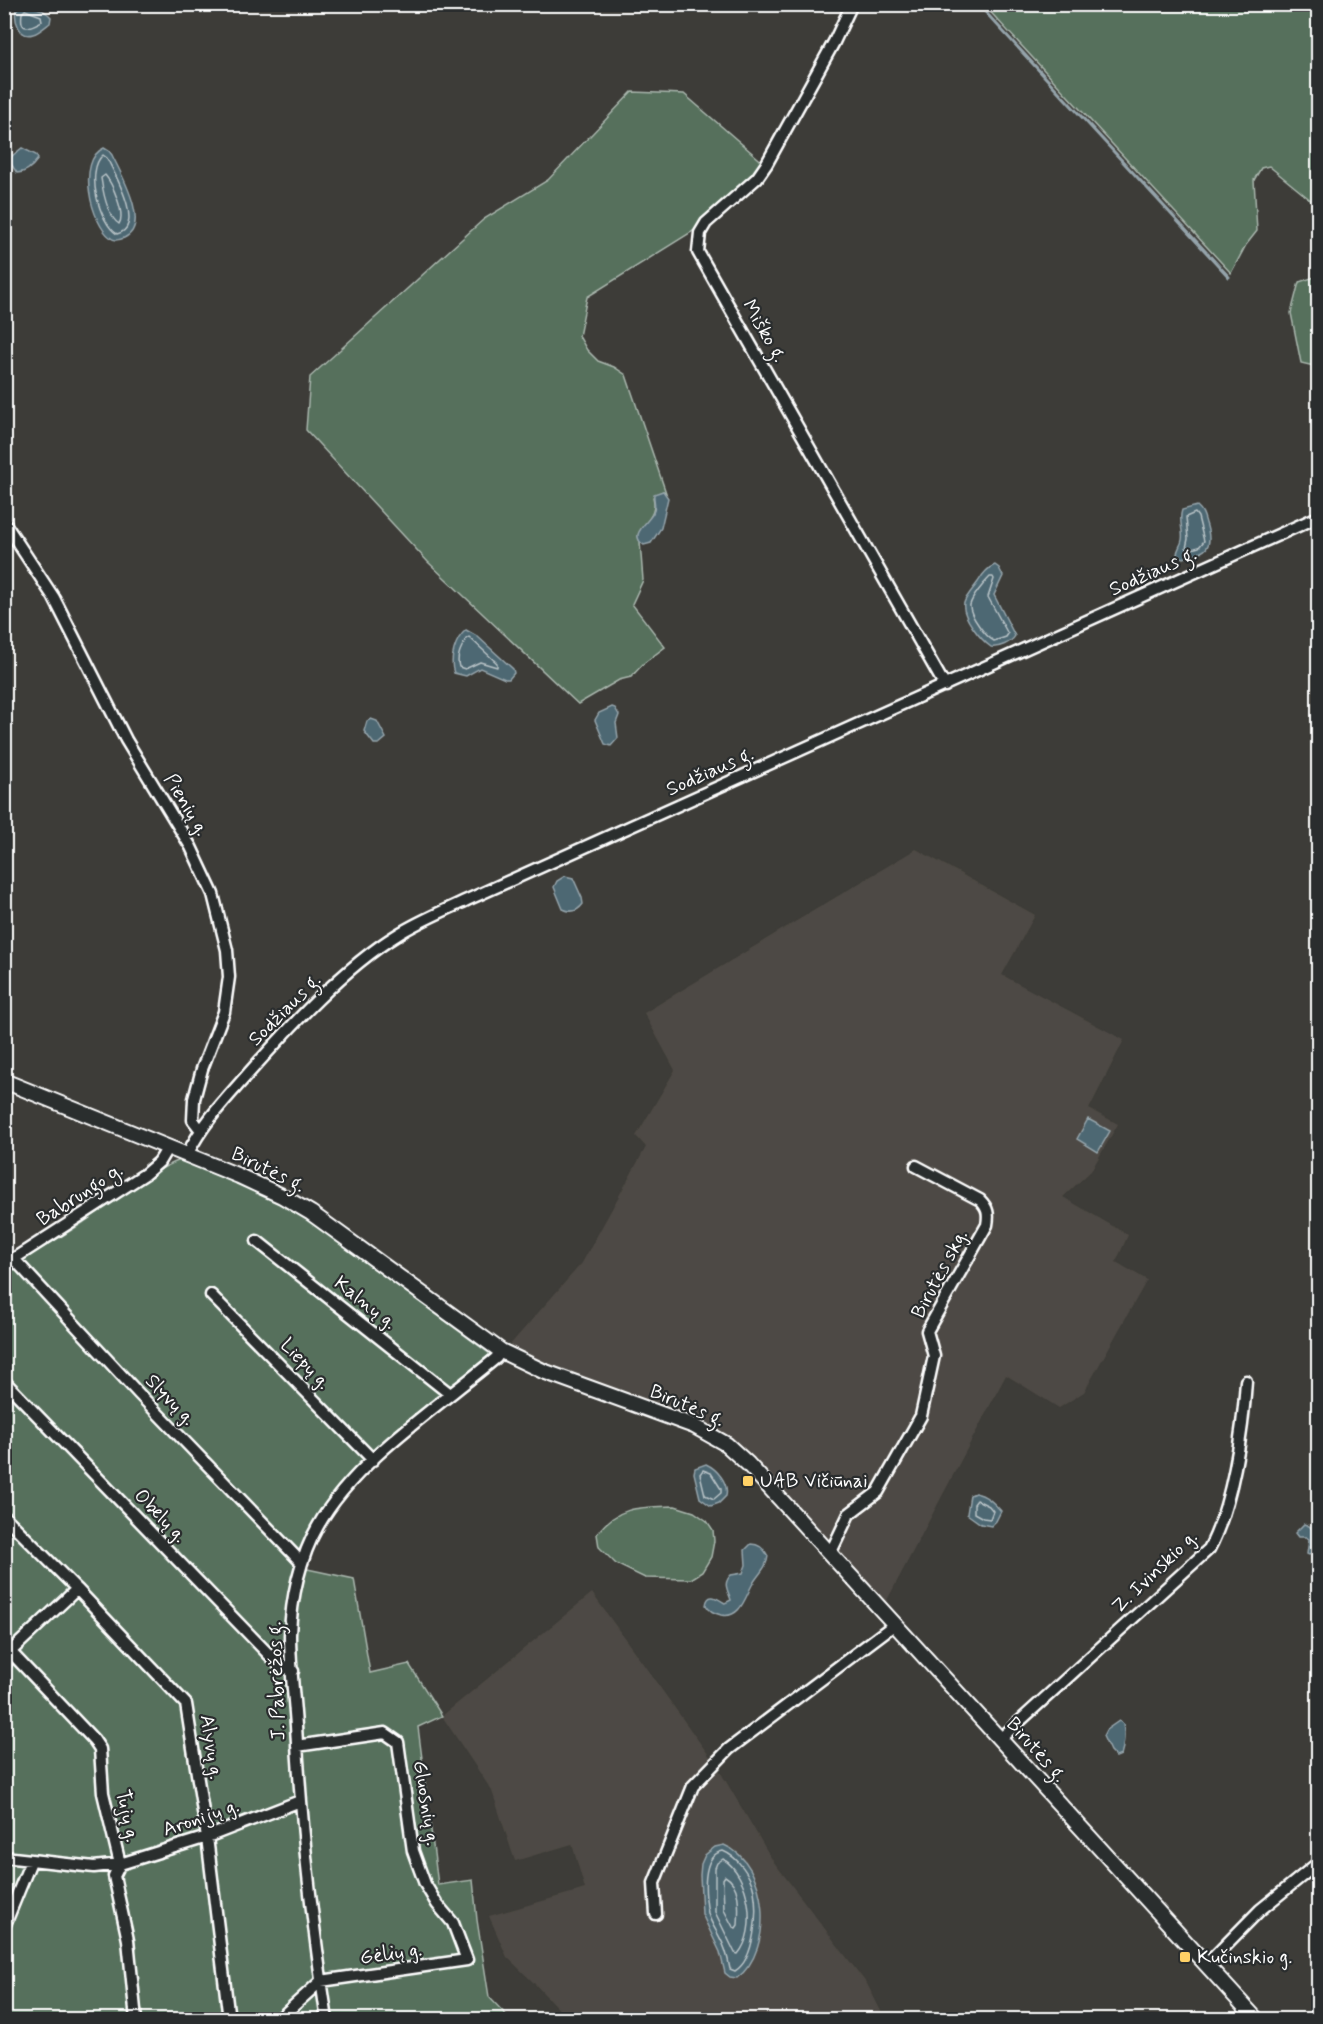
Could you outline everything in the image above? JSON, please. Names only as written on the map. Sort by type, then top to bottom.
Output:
[{"type":"main road","name":"Birutės g.","points":[[4,1081],[261,1186],[311,1213],[501,1352],[543,1371],[694,1426],[726,1444],[748,1464],[1257,2019]]},
{"type":"street","name":"Miško g.","points":[[852,4],[834,42],[766,165],[756,178],[706,223],[700,232],[698,252],[945,686]]},
{"type":"street","name":"Sodžiaus g.","points":[[187,1155],[200,1130],[308,1009],[371,953],[398,934],[467,900],[1318,516]]},
{"type":"street","name":"Pienių g.","points":[[4,522],[54,598],[126,740],[191,847],[213,894],[227,950],[229,977],[224,1012],[202,1069],[194,1099],[193,1120],[200,1130]]},
{"type":"street","name":"Babrungo g.","points":[[9,1262],[145,1174],[159,1162],[168,1147]]},
{"type":"street","name":"Birutės skg.","points":[[830,1554],[849,1515],[878,1492],[921,1416],[934,1356],[927,1331],[987,1225],[989,1215],[980,1200],[916,1166]]},
{"type":"street","name":"Kalnų g.","points":[[257,1241],[450,1394]]},
{"type":"street","name":"Slyvų g.","points":[[9,1262],[302,1563]]},
{"type":"street","name":"Liepų g.","points":[[211,1295],[373,1460]]},
{"type":"street","name":"J. Pabrėžos g.","points":[[327,2019],[300,1801],[292,1671],[290,1634],[302,1563],[318,1526],[329,1509],[373,1460],[501,1352]]},
{"type":"street","name":"Obelų g.","points":[[4,1381],[279,1665],[292,1671]]},
{"type":"street","name":"Z. Ivinskio g.","points":[[1000,1739],[1209,1549],[1221,1521],[1234,1470],[1244,1417],[1246,1381]]},
{"type":"street","name":"Alyvų g.","points":[[4,1516],[186,1704],[207,1837],[229,2019]]},
{"type":"street","points":[[4,1667],[8,1648],[77,1589]]},
{"type":"street","points":[[656,1914],[654,1883],[693,1786],[729,1749],[895,1624]]},
{"type":"street","name":"Tujų g.","points":[[8,1648],[100,1749],[103,1793],[120,1864],[114,1876],[128,1940],[136,2019]]},
{"type":"street","name":"Gluosnių g.","points":[[297,1746],[385,1733],[398,1742],[413,1851],[425,1884],[437,1904],[453,1923],[466,1960]]},
{"type":"street","name":"Aronijų g.","points":[[4,1857],[94,1867],[120,1864],[207,1837],[300,1801]]},
{"type":"street","points":[[4,1927],[31,1861]]},
{"type":"street","points":[[1206,1965],[1260,1910],[1318,1863]]},
{"type":"street","name":"Gėlių g.","points":[[321,1981],[466,1960]]},
{"type":"street","points":[[278,2019],[321,1981]]},
{"type":"shaded area","points":[[916,849],[1035,915],[1002,975],[1124,1040],[1089,1109],[1118,1124],[1091,1171],[1063,1197],[1128,1235],[1116,1262],[1147,1280],[1084,1392],[1059,1408],[1006,1375],[885,1604],[758,1462],[722,1433],[523,1355],[508,1347],[582,1263],[646,1147],[636,1136],[675,1070],[644,1013]]},
{"type":"shaded area","points":[[592,1593],[718,1768],[773,1861],[867,1984],[885,2019],[568,2019],[507,1957],[489,1916],[585,1889],[572,1844],[515,1861],[492,1791],[442,1716]]},
{"type":"green space","points":[[984,5],[1318,5],[1318,206],[1269,166],[1261,168],[1254,180],[1257,231],[1246,245],[1231,273]]},
{"type":"green space","points":[[632,92],[684,94],[766,165],[706,223],[587,297],[579,336],[587,350],[598,361],[626,375],[666,493],[663,491],[653,497],[654,509],[638,536],[643,580],[632,604],[665,647],[644,663],[631,677],[619,680],[578,704],[428,562],[306,430],[310,377],[484,219],[548,180]]},
{"type":"green space","points":[[1318,276],[1318,367],[1301,363],[1291,313],[1299,282]]},
{"type":"green space","points":[[183,1159],[251,1187],[300,1214],[490,1354],[374,1451],[351,1475],[298,1567],[354,1579],[370,1673],[409,1664],[442,1716],[418,1727],[438,1885],[473,1880],[489,1997],[510,2019],[5,2020],[5,1271],[84,1222],[144,1179]]},
{"type":"green space","points":[[675,1506],[694,1512],[707,1521],[713,1530],[714,1541],[711,1557],[702,1572],[691,1579],[645,1578],[616,1564],[599,1547],[597,1534],[613,1518],[622,1513],[642,1508]]},
{"type":"water","points":[[21,6],[33,7],[45,12],[51,17],[50,23],[35,33],[24,34],[18,27],[16,18],[16,10]]},
{"type":"water","points":[[22,148],[36,155],[38,159],[29,169],[17,173],[9,161]]},
{"type":"water","points":[[104,148],[112,155],[121,173],[135,211],[132,232],[119,240],[112,239],[104,231],[93,207],[90,192],[90,165],[95,155]]},
{"type":"water","points":[[663,491],[668,498],[661,528],[651,543],[644,545],[638,533],[654,511],[654,494]]},
{"type":"water","points":[[1197,506],[1205,518],[1209,544],[1198,554],[1183,558],[1177,555],[1182,537],[1182,510]]},
{"type":"water","points":[[995,565],[1003,576],[994,595],[1015,636],[1008,643],[991,647],[969,621],[964,603],[985,572]]},
{"type":"water","points":[[466,630],[477,636],[513,669],[514,673],[509,679],[480,668],[466,676],[454,673],[452,662],[454,650]]},
{"type":"water","points":[[612,707],[619,715],[616,723],[618,738],[611,746],[605,744],[595,720],[599,713]]},
{"type":"water","points":[[371,719],[377,721],[386,738],[379,744],[374,744],[364,731],[367,721]]},
{"type":"water","points":[[565,876],[573,878],[582,898],[583,904],[574,911],[563,909],[554,887],[557,881]]},
{"type":"water","points":[[1088,1119],[1110,1131],[1098,1152],[1077,1139]]},
{"type":"water","points":[[706,1464],[714,1469],[726,1486],[726,1496],[719,1503],[711,1506],[700,1498],[694,1473],[695,1468]]},
{"type":"water","points":[[975,1493],[989,1499],[1001,1511],[991,1526],[981,1524],[967,1514],[970,1495]]},
{"type":"water","points":[[1304,1524],[1318,1534],[1318,1551],[1309,1555],[1307,1554],[1309,1539],[1298,1537],[1295,1533]]},
{"type":"water","points":[[751,1544],[759,1546],[768,1556],[764,1568],[737,1611],[728,1615],[712,1612],[706,1605],[709,1598],[714,1597],[725,1603],[731,1600],[726,1587],[727,1581],[731,1575],[743,1573],[746,1565],[745,1550]]},
{"type":"water","points":[[1119,1721],[1123,1724],[1124,1739],[1121,1755],[1116,1757],[1110,1751],[1103,1736],[1106,1730]]},
{"type":"water","points":[[724,1845],[739,1855],[750,1869],[758,1888],[762,1908],[757,1948],[749,1965],[737,1978],[725,1973],[720,1952],[702,1914],[701,1864],[705,1855],[715,1847]]},
{"type":"waterway","points":[[978,4],[1229,277]]},
{"type":"place","name":"UAB Vičiūnai","points":[[748,1481]]},
{"type":"place","name":"Kučinskio g.","points":[[1185,1957]]}]
